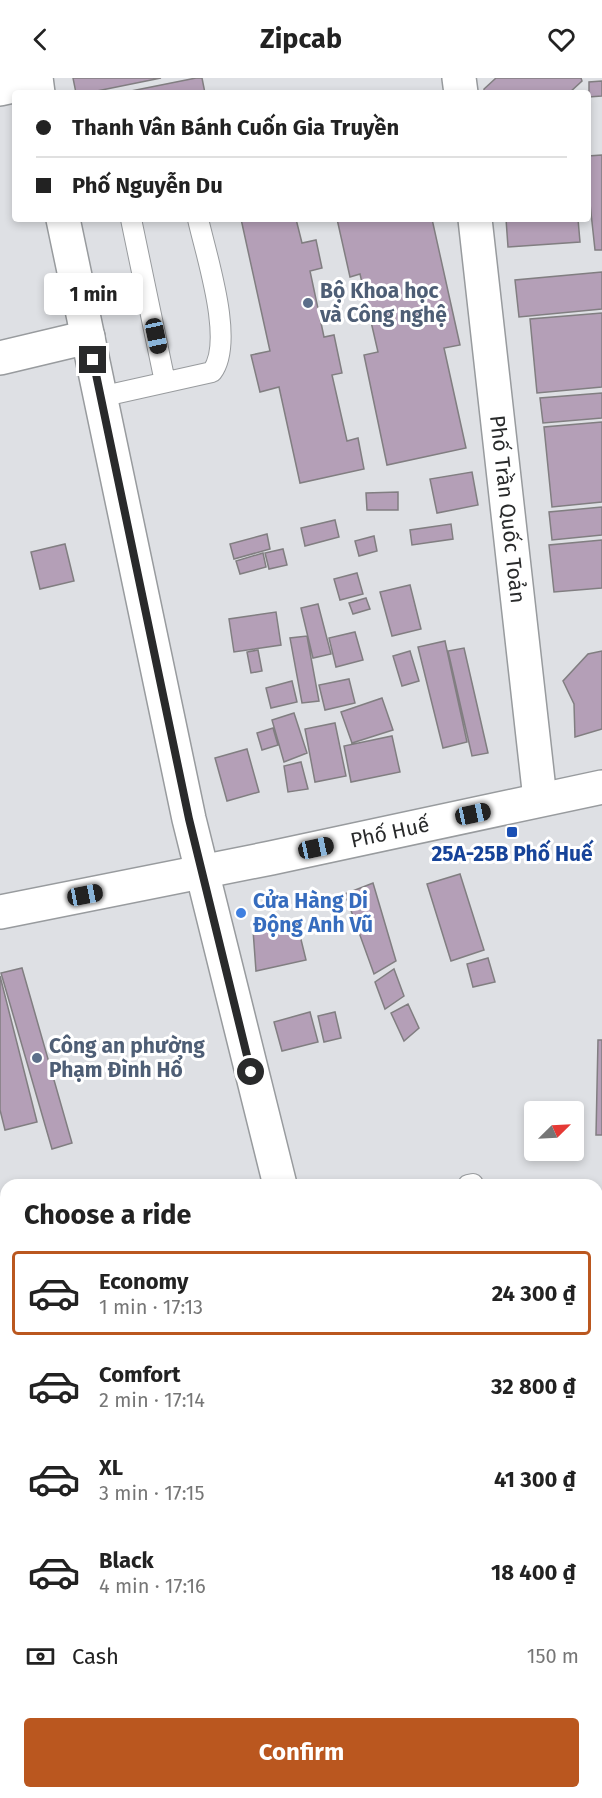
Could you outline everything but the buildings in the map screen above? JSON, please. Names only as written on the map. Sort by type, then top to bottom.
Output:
[{"type":"street","points":[[0,89],[37,84]]},
{"type":"street","points":[[64,222],[202,872],[279,1179]]},
{"type":"street","name":"Phố Trần Quốc Toản","points":[[475,222],[540,799]]},
{"type":"street","points":[[0,358],[88,337]]},
{"type":"street","name":"Phố Huế","points":[[0,912],[202,872],[602,787]]},
{"type":"lane","points":[[132,222],[165,382]]},
{"type":"lane","points":[[100,397],[212,372],[219,363],[222,342],[199,222]]},
{"type":"place","name":"Bộ Khoa học và Công nghệ","points":[[308,303]]},
{"type":"place","name":"25A-25B Phố Huế","points":[[512,832]]},
{"type":"place","name":"Cửa Hàng Di Động Anh Vũ","points":[[241,913]]},
{"type":"place","name":"Công an phường Phạm Đình Hổ","points":[[37,1058]]},
{"type":"route","points":[[93,360],[189,819],[251,1072]]}]
